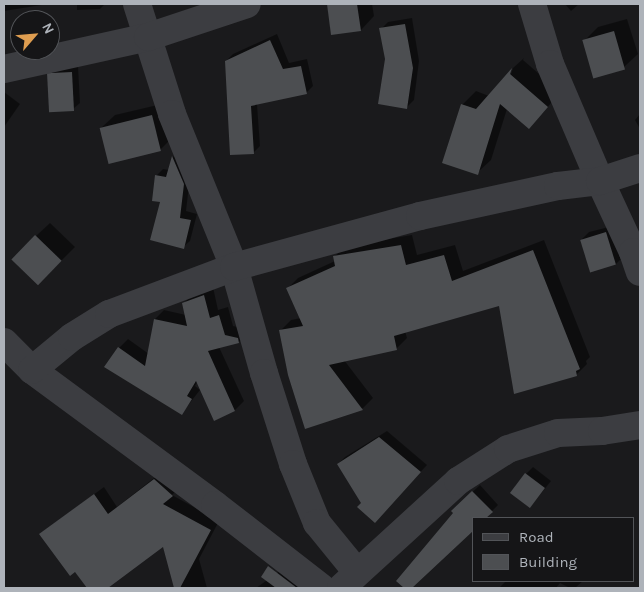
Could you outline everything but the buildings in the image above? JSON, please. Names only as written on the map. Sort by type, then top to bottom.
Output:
[{"type":"street","points":[[137,4],[172,114],[234,267],[293,464],[317,523],[349,580],[458,482],[508,450],[558,433],[602,431],[640,425]]},
{"type":"street","points":[[4,69],[148,37],[247,4]]},
{"type":"street","points":[[532,4],[550,64],[600,181],[633,252],[640,272]]},
{"type":"street","points":[[32,370],[72,337],[109,314],[234,267],[420,216],[558,186],[600,181],[640,168]]},
{"type":"street","points":[[4,342],[32,370],[322,588]]}]
